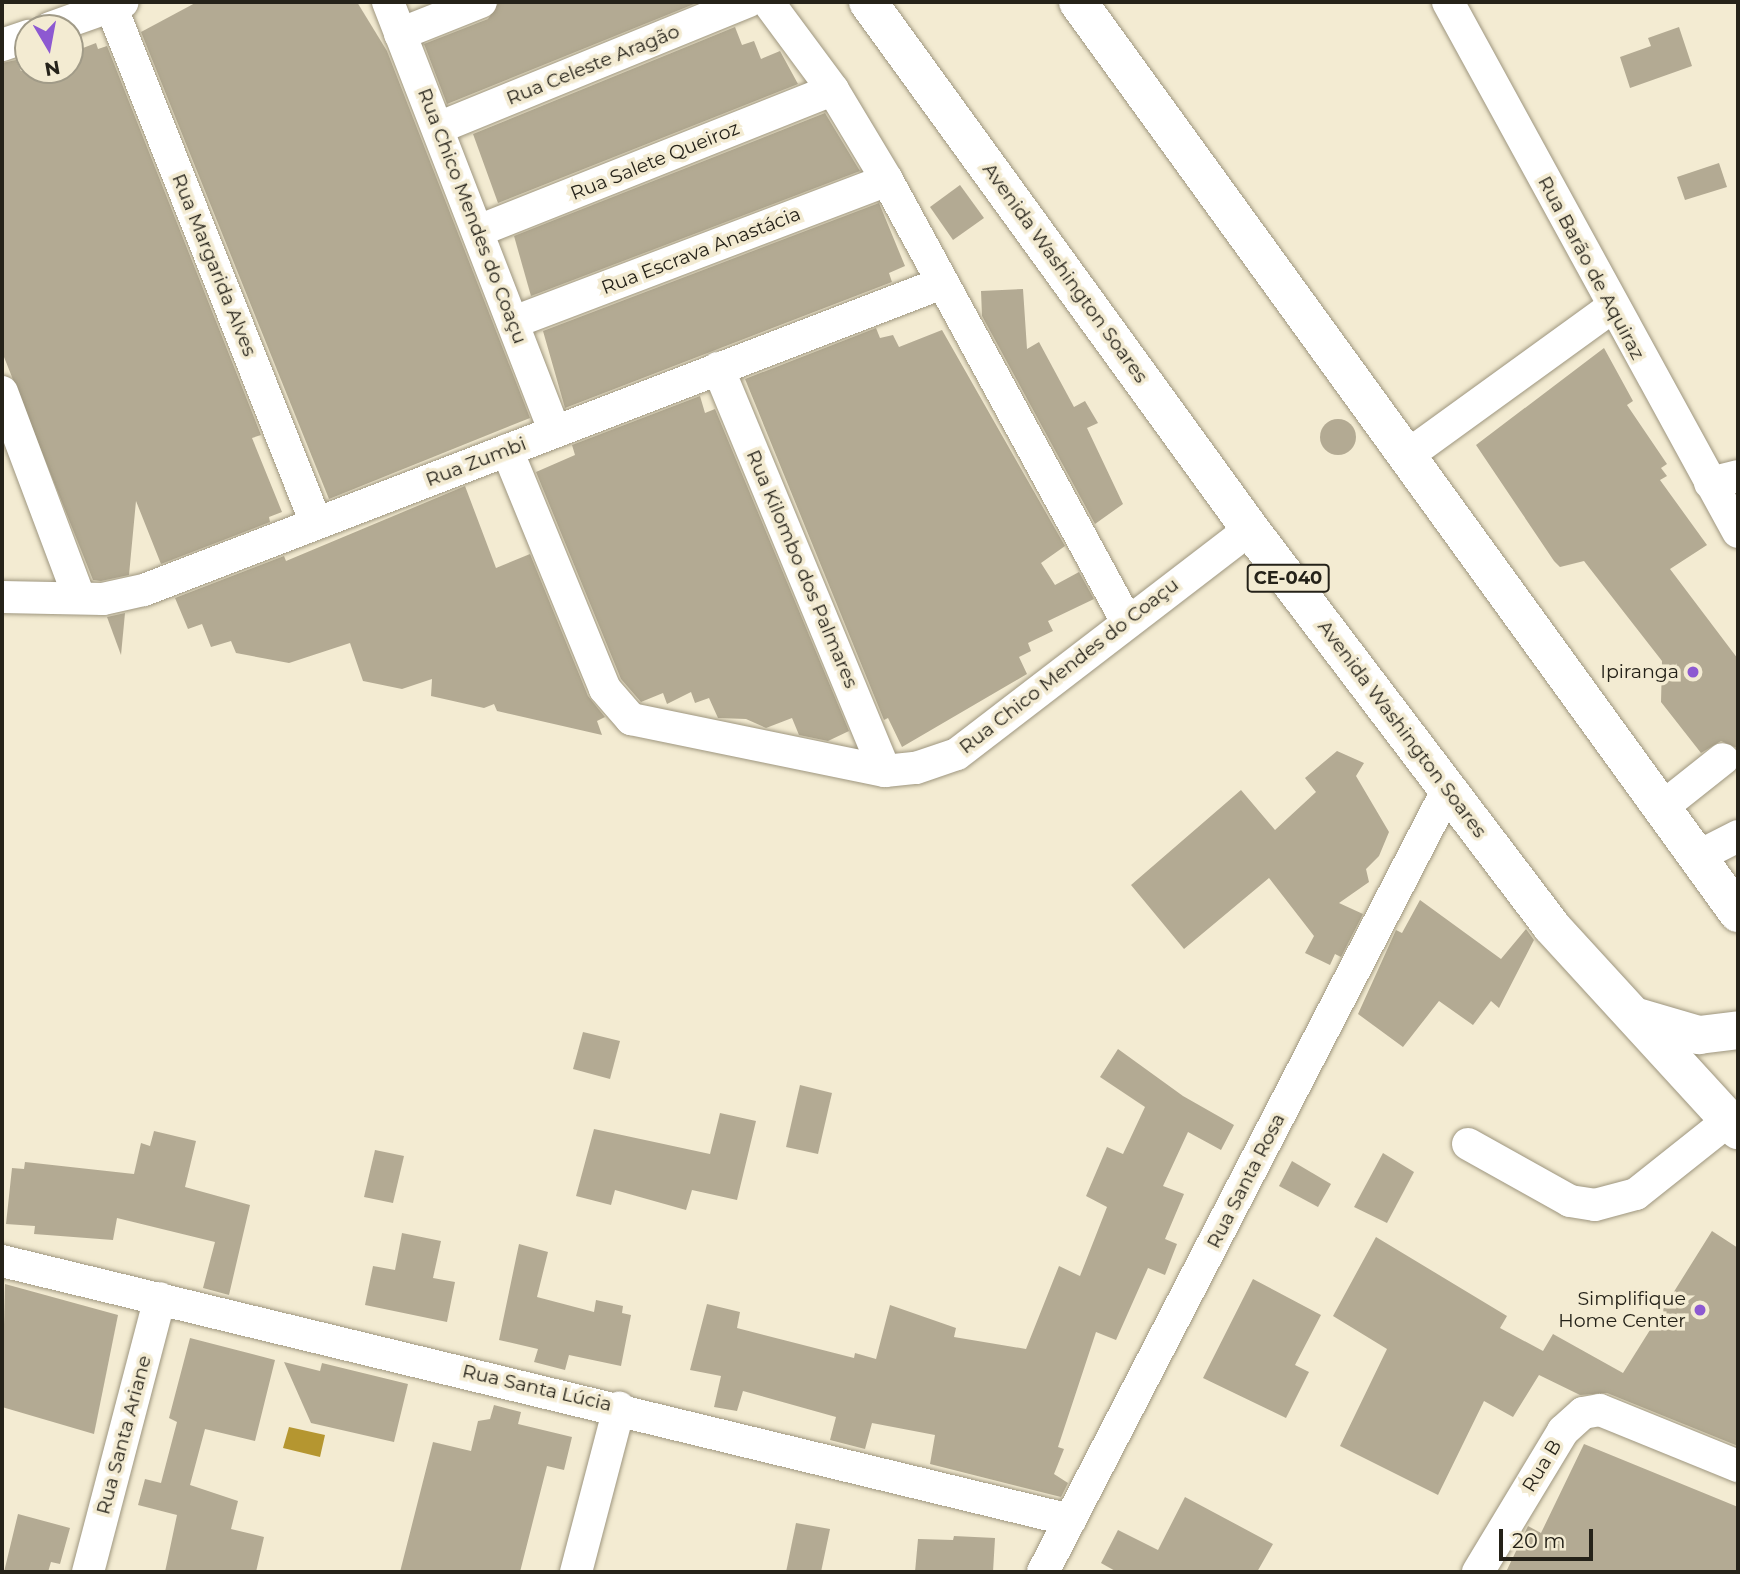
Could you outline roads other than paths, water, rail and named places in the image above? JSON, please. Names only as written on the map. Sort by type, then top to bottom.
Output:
[{"type":"highway","name":"Avenida Washington Soares","points":[[868,2],[1250,529],[1551,926],[1733,1125]]},
{"type":"highway","points":[[1078,2],[1408,455],[1695,858],[1738,913]]},
{"type":"highway","points":[[1634,1016],[1699,1035],[1738,1030]]},
{"type":"street","name":"Rua Chico Mendes do Coaçu","points":[[388,2],[555,432]]},
{"type":"street","points":[[400,34],[481,2]]},
{"type":"street","name":"Rua Celeste Aragão","points":[[438,128],[747,2]]},
{"type":"street","points":[[768,2],[833,90],[887,180],[1126,620]]},
{"type":"street","name":"Rua Barão de Aquiraz","points":[[1448,2],[1611,308],[1724,480],[1738,532]]},
{"type":"street","points":[[84,16],[117,4]]},
{"type":"street","name":"Rua Margarida Alves","points":[[117,4],[316,523]]},
{"type":"street","name":"Rua Salete Queiroz","points":[[478,232],[833,90]]},
{"type":"street","name":"Rua Escrava Anastácia","points":[[514,322],[887,180]]},
{"type":"street","name":"Rua Zumbi","points":[[2,597],[103,599],[145,590],[942,283]]},
{"type":"street","points":[[1408,455],[1611,308]]},
{"type":"street","name":"Rua Kilombo dos Palmares","points":[[718,368],[885,771]]},
{"type":"street","points":[[2,392],[79,597]]},
{"type":"street","name":"Rua Chico Mendes do Coaçu","points":[[507,450],[605,689],[631,719],[885,771],[940,762],[957,754],[1126,620],[1250,529]]},
{"type":"street","points":[[1660,809],[1723,759]]},
{"type":"street","name":"Rua Santa Rosa","points":[[1043,1572],[1448,789]]},
{"type":"street","points":[[1695,858],[1738,836]]},
{"type":"street","points":[[1468,1144],[1570,1200],[1595,1205],[1636,1194],[1733,1125]]},
{"type":"street","name":"Rua Santa Lúcia","points":[[2,1261],[619,1408],[1070,1520]]},
{"type":"street","name":"Rua Santa Ariane","points":[[88,1572],[160,1298]]},
{"type":"street","points":[[576,1572],[619,1408]]},
{"type":"street","name":"Rua B","points":[[1478,1572],[1563,1431],[1583,1413],[1601,1410],[1738,1466]]},
{"type":"place","name":"Ipiranga","points":[[1693,672]]},
{"type":"place","name":"Simplifique Home Center","points":[[1700,1310]]}]
